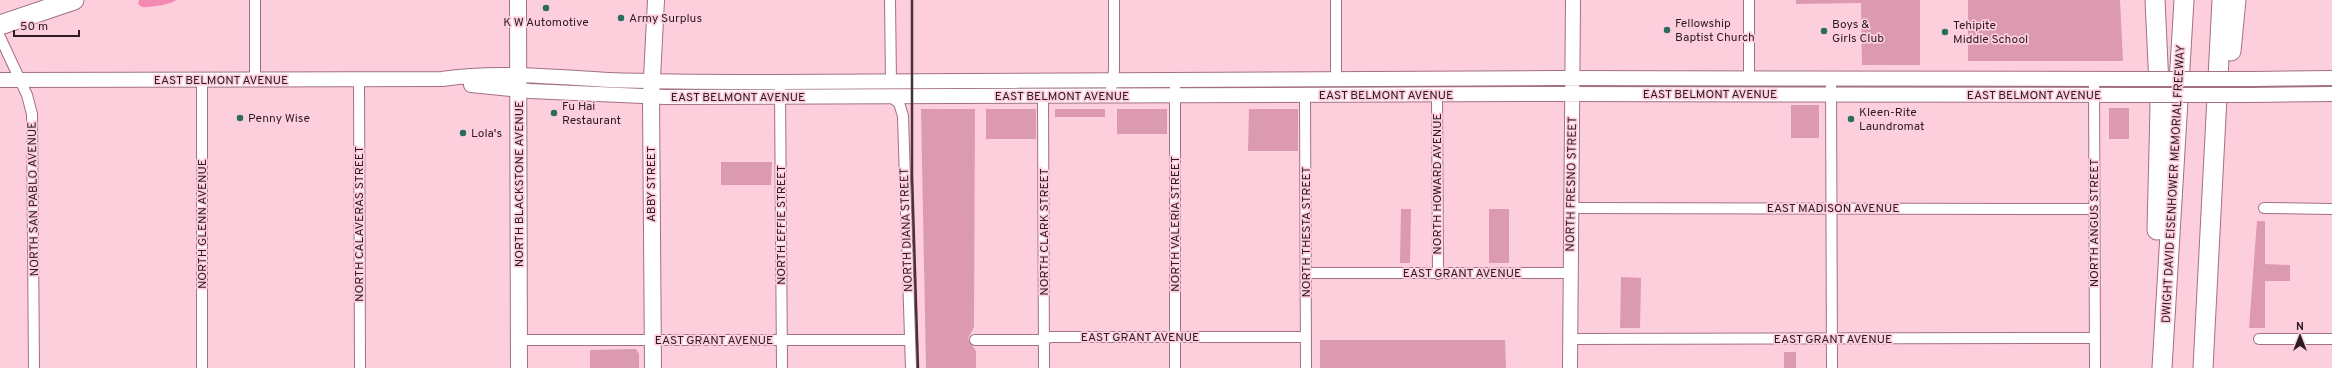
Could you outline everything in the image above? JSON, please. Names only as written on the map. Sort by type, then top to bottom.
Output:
[{"type":"highway","points":[[0,25],[74,0]]},
{"type":"highway","points":[[2155,0],[2160,100],[2156,239],[2162,368]]},
{"type":"highway","name":"DWIGHT DAVID EISENHOWER MEMORIAL FREEWAY","points":[[2162,368],[2184,0]]},
{"type":"highway","points":[[2203,368],[2222,0]]},
{"type":"highway","points":[[2208,273],[2236,0]]},
{"type":"main road","name":"NORTH BLACKSTONE AVENUE","points":[[518,0],[519,368]]},
{"type":"main road","name":"ABBY STREET","points":[[653,368],[651,81],[656,0]]},
{"type":"main road","name":"NORTH FRESNO STREET","points":[[1570,368],[1573,0]]},
{"type":"main road","name":"EAST BELMONT AVENUE","points":[[0,80],[442,80],[458,77],[651,97],[1043,97],[1572,94],[2332,94]]},
{"type":"main road","name":"EAST BELMONT AVENUE","points":[[518,83],[651,81],[891,82],[1572,78],[2332,78]]},
{"type":"main road","points":[[848,97],[857,89],[888,88],[891,82]]},
{"type":"street","points":[[255,0],[255,80]]},
{"type":"street","points":[[890,0],[891,82]]},
{"type":"street","points":[[1110,96],[1112,81],[1114,0]]},
{"type":"street","points":[[1336,0],[1336,79]]},
{"type":"street","points":[[1749,0],[1749,78]]},
{"type":"street","name":"NORTH SAN PABLO AVENUE","points":[[0,37],[29,100],[32,126],[34,368]]},
{"type":"street","points":[[1831,78],[1832,368]]},
{"type":"street","name":"NORTH ANGUS STREET","points":[[2094,79],[2095,368]]},
{"type":"street","name":"NORTH GLENN AVENUE","points":[[202,80],[202,368]]},
{"type":"street","name":"NORTH CALAVERAS STREET","points":[[359,80],[360,368]]},
{"type":"street","name":"NORTH VALERIA STREET","points":[[1175,81],[1175,368]]},
{"type":"street","name":"NORTH EFFIE STREET","points":[[780,82],[782,368]]},
{"type":"street","name":"NORTH HOWARD AVENUE","points":[[1437,95],[1438,274]]},
{"type":"street","name":"NORTH THESTA STREET","points":[[1305,96],[1306,368]]},
{"type":"street","name":"NORTH DIANA STREET","points":[[891,97],[899,102],[903,116],[911,368]]},
{"type":"street","name":"NORTH CLARK STREET","points":[[1043,97],[1044,368]]},
{"type":"street","name":"EAST MADISON AVENUE","points":[[1572,208],[2094,209]]},
{"type":"street","points":[[2264,208],[2332,209]]},
{"type":"street","name":"EAST GRANT AVENUE","points":[[1306,273],[1570,273]]},
{"type":"street","name":"EAST GRANT AVENUE","points":[[975,340],[1175,336],[1306,337]]},
{"type":"street","name":"EAST GRANT AVENUE","points":[[1570,339],[2095,338]]},
{"type":"street","points":[[2259,339],[2332,339]]},
{"type":"street","name":"EAST GRANT AVENUE","points":[[519,340],[910,340]]},
{"type":"shaded area","points":[[139,0],[176,0],[166,4],[142,7],[138,4]]},
{"type":"shaded area","points":[[1796,0],[1920,0],[1920,65],[1862,65],[1861,3],[1796,4]]},
{"type":"shaded area","points":[[1968,0],[2120,0],[2123,61],[1968,61]]},
{"type":"shaded area","points":[[1791,105],[1819,105],[1819,138],[1791,138]]},
{"type":"shaded area","points":[[2109,108],[2129,108],[2129,139],[2109,139]]},
{"type":"shaded area","points":[[921,109],[975,109],[974,327],[968,339],[976,351],[976,368],[926,368]]},
{"type":"shaded area","points":[[986,109],[1036,109],[1036,139],[986,139]]},
{"type":"shaded area","points":[[1055,109],[1105,109],[1105,117],[1055,117]]},
{"type":"shaded area","points":[[1117,109],[1167,109],[1167,134],[1117,134]]},
{"type":"shaded area","points":[[1249,109],[1298,109],[1298,151],[1248,151]]},
{"type":"shaded area","points":[[721,162],[772,162],[771,185],[721,185]]},
{"type":"shaded area","points":[[1401,209],[1411,209],[1410,263],[1400,263]]},
{"type":"shaded area","points":[[1489,209],[1509,209],[1509,263],[1489,263]]},
{"type":"shaded area","points":[[2257,221],[2265,221],[2265,264],[2290,265],[2290,281],[2265,281],[2265,328],[2249,328]]},
{"type":"shaded area","points":[[1621,277],[1641,278],[1640,328],[1620,328]]},
{"type":"shaded area","points":[[1320,340],[1505,340],[1506,368],[1320,368]]},
{"type":"shaded area","points":[[636,349],[639,354],[639,368],[590,368],[590,350]]},
{"type":"shaded area","points":[[1784,352],[1796,352],[1796,368],[1784,368]]},
{"type":"railway","points":[[912,0],[912,175],[918,368]]},
{"type":"place","name":"K W Automotive","points":[[546,8]]},
{"type":"place","name":"Army Surplus","points":[[621,18]]},
{"type":"place","name":"Fellowship Baptist Church","points":[[1667,30]]},
{"type":"place","name":"Boys & Girls Club","points":[[1824,31]]},
{"type":"place","name":"Tehipite Middle School","points":[[1945,32]]},
{"type":"place","name":"Fu Hai Restaurant","points":[[554,113]]},
{"type":"place","name":"Penny Wise","points":[[240,118]]},
{"type":"place","name":"Kleen-Rite Laundromat","points":[[1851,119]]},
{"type":"place","name":"Lola's","points":[[463,133]]}]
